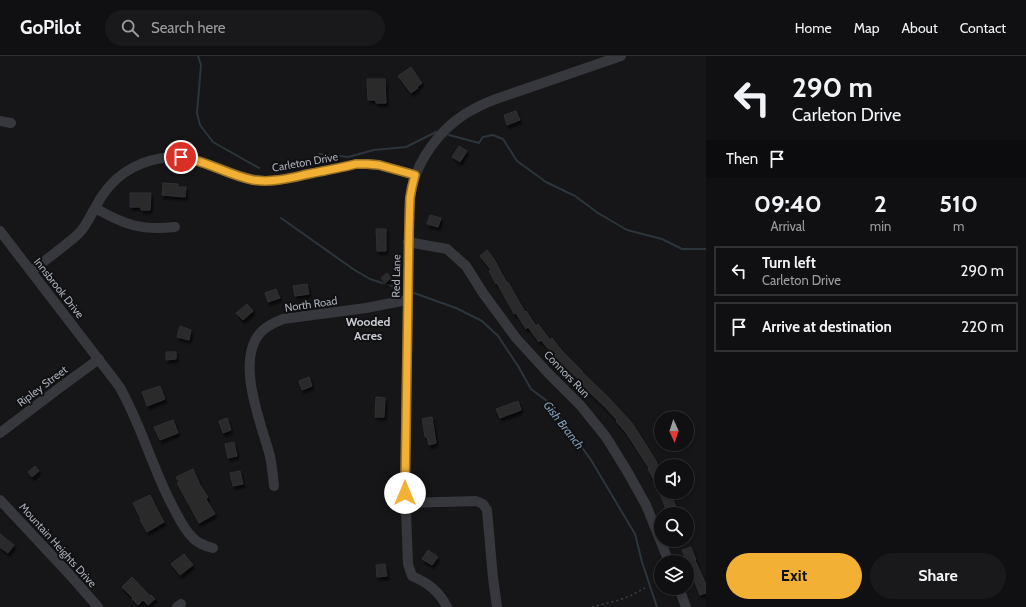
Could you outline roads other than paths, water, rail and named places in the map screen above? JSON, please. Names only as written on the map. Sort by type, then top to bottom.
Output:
[{"type":"street","name":"Red Lane","points":[[447,607],[444,600],[435,589],[424,581],[412,576],[408,564],[405,483],[408,242],[410,198],[415,175],[424,157],[433,145],[446,130],[466,113],[496,99],[621,56]]},
{"type":"street","points":[[0,120],[10,123]]},
{"type":"street","name":"Carleton Drive","points":[[31,271],[72,240],[80,232],[109,186],[136,166],[158,159],[171,157],[191,159],[241,177],[267,181],[280,180],[356,164],[379,165],[415,175]]},
{"type":"street","points":[[95,208],[122,222],[136,226],[149,229],[175,227]]},
{"type":"street","name":"Innsbrook Drive","points":[[0,231],[119,386],[128,401],[166,492],[182,523],[192,537],[205,546],[213,548]]},
{"type":"street","name":"Connors Run","points":[[408,242],[447,249],[466,266],[483,294],[516,338],[581,406],[606,437],[646,505],[666,555]]},
{"type":"street","name":"North Road","points":[[274,486],[270,458],[252,394],[250,380],[251,352],[257,337],[267,327],[275,322],[407,300]]},
{"type":"street","name":"Ripley Street","points":[[0,433],[99,359]]},
{"type":"street","name":"Mountain Heights Drive","points":[[0,500],[98,607]]},
{"type":"street","points":[[405,503],[476,501],[484,504],[487,510],[497,607]]},
{"type":"street","points":[[682,595],[686,607]]},
{"type":"waterway","name":"Gish Branch","points":[[198,56],[201,65],[197,113],[200,125],[213,142],[259,168]]},
{"type":"waterway","points":[[319,154],[348,157],[374,150],[406,147],[436,132]]},
{"type":"waterway","points":[[449,135],[479,143],[483,137],[493,135],[503,139],[517,161],[546,182],[575,196],[598,213],[627,230],[662,239],[682,249],[706,249]]},
{"type":"waterway","name":"Gish Branch","points":[[281,218],[353,269],[370,279],[401,289]]},
{"type":"waterway","name":"Gish Branch","points":[[414,293],[456,308],[482,321],[498,336],[531,389],[547,401],[591,460],[635,534],[642,562],[657,607]]},
{"type":"district","name":"Wooded Acres","points":[[368,328]]}]
